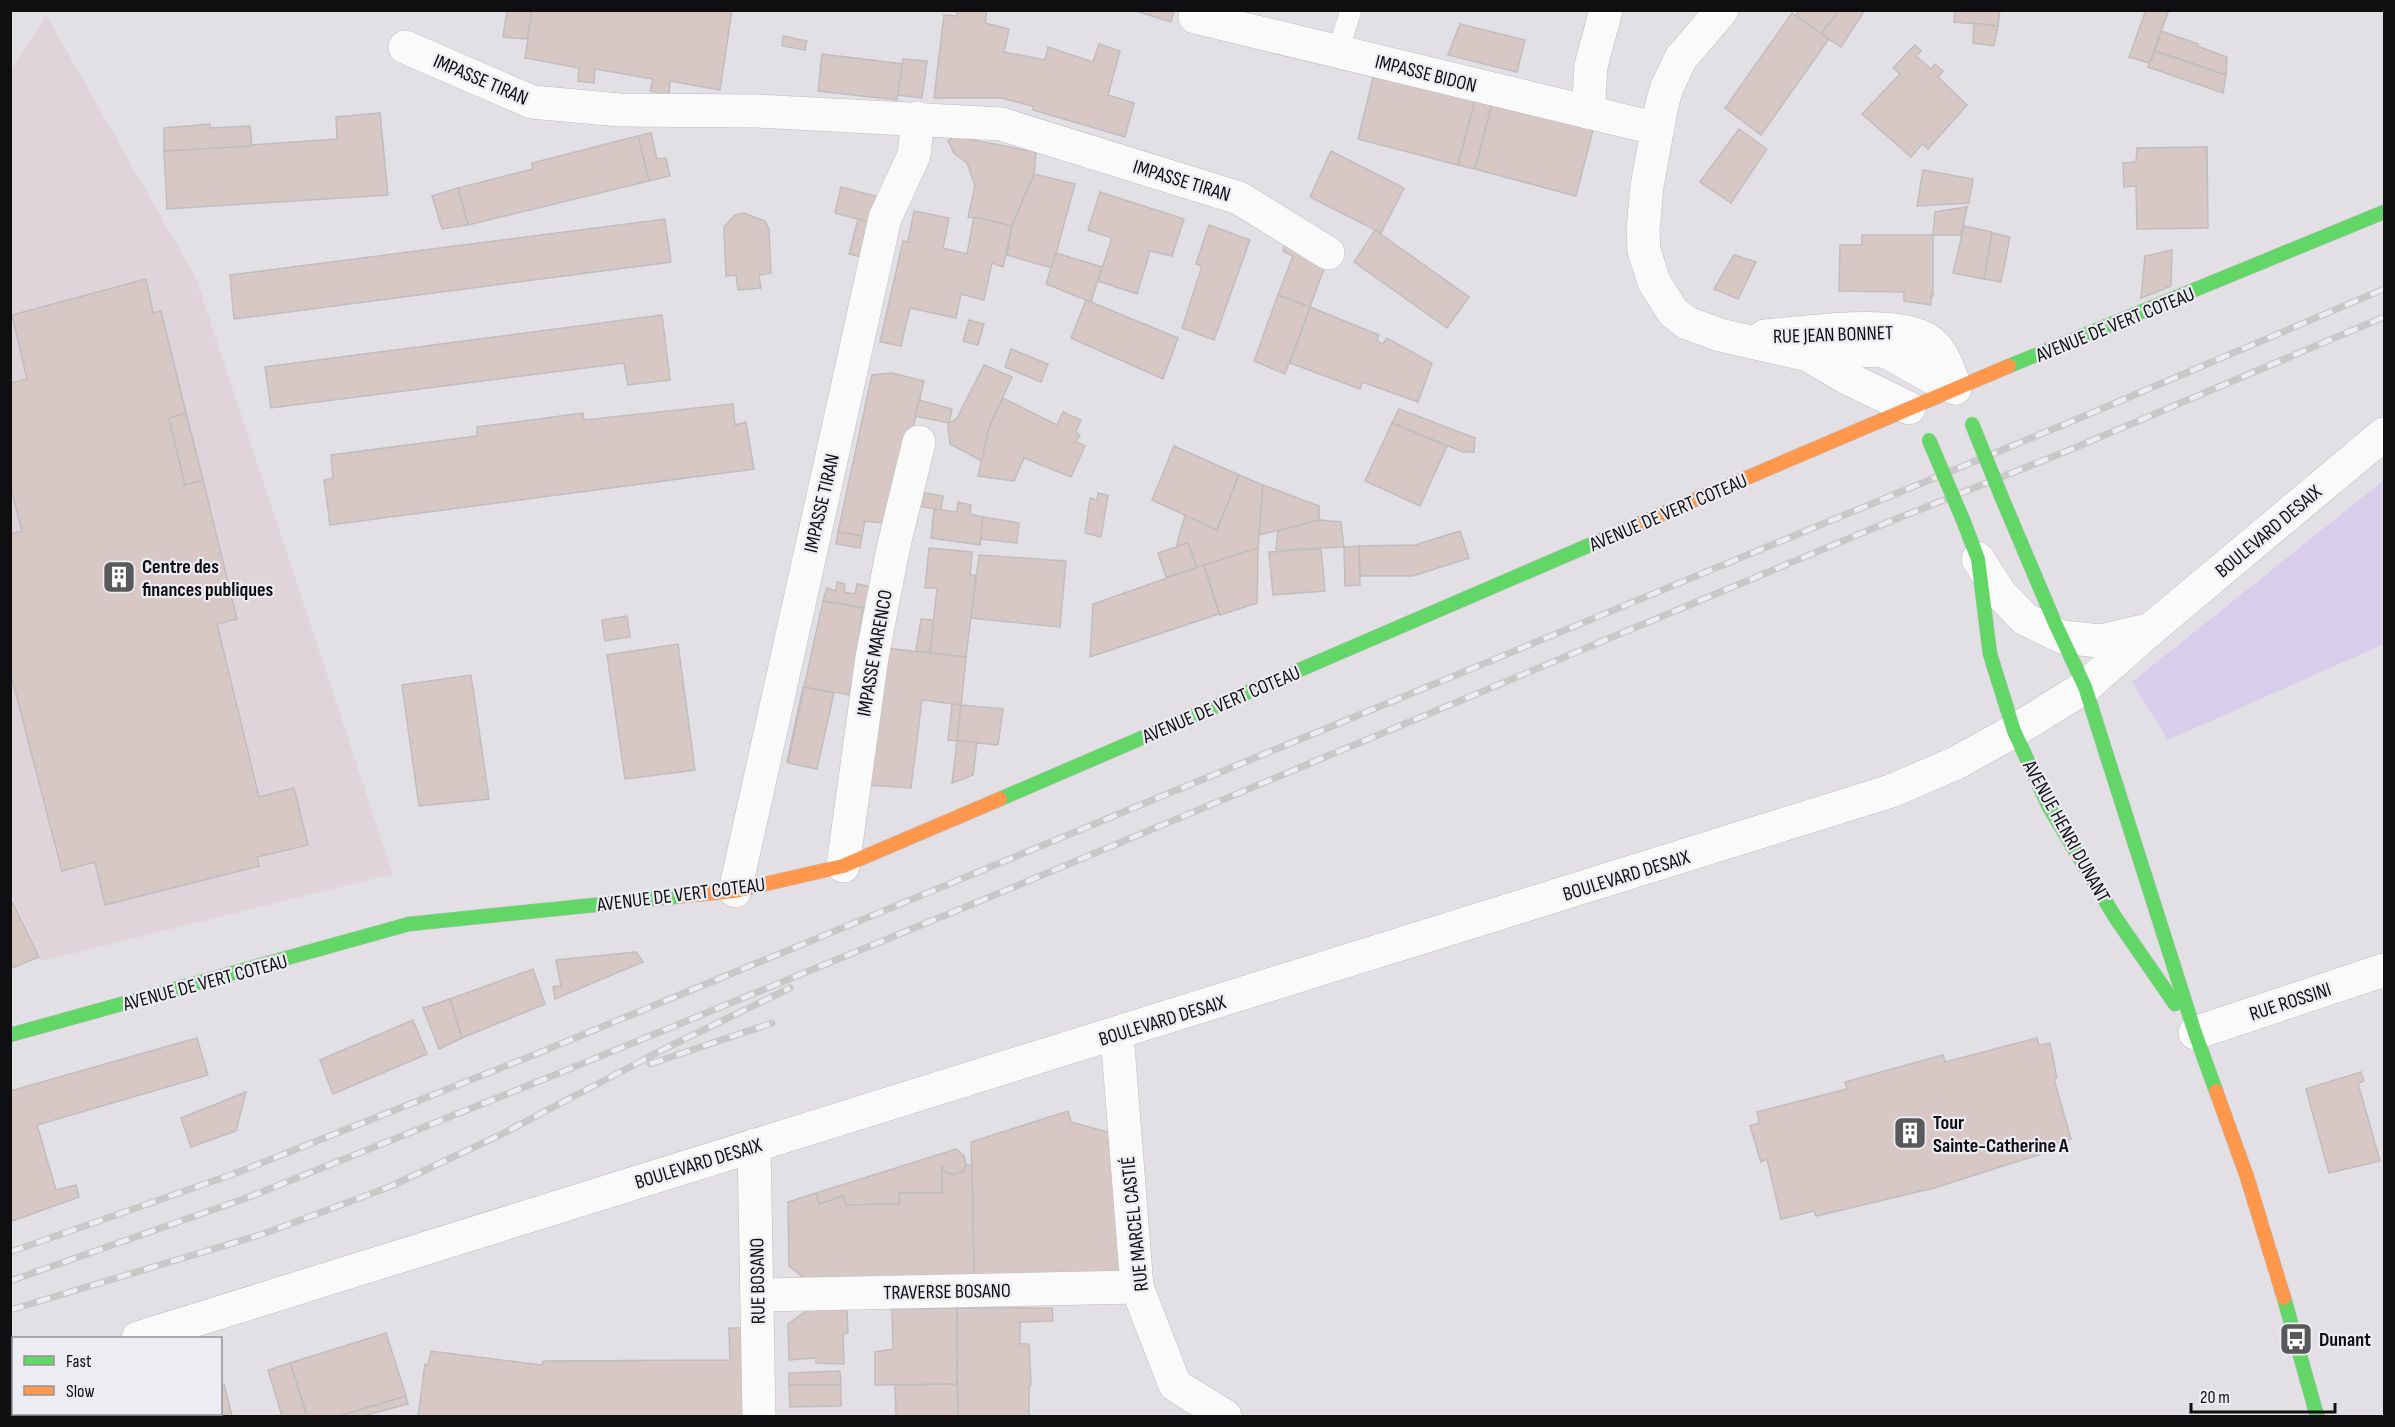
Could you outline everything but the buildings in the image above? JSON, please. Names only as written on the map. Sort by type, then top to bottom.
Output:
[{"type":"street","points":[[1588,112],[1591,66],[1606,10]]},
{"type":"street","name":"RUE JEAN BONNET","points":[[1722,10],[1681,58],[1667,87],[1647,186],[1643,231],[1644,250],[1654,282],[1673,312],[1687,323],[1702,331],[1808,355],[1920,426]]},
{"type":"street","name":"IMPASSE BIDON","points":[[1195,16],[1658,129]]},
{"type":"street","name":"IMPASSE TIRAN","points":[[405,47],[531,102],[620,110],[757,111],[1001,124],[1239,198],[1328,253]]},
{"type":"street","name":"IMPASSE TIRAN","points":[[735,891],[885,218],[914,155],[918,118]]},
{"type":"street","name":"AVENUE DE VERT COTEAU","points":[[10,1035],[409,924],[735,891],[843,866],[1965,408],[2385,212]]},
{"type":"street","name":"RUE JEAN BONNET","points":[[1740,338],[1830,331],[1903,331],[1919,335],[1932,343],[1943,357],[1965,408]]},
{"type":"street","name":"RUE JEAN BONNET","points":[[1808,355],[1862,350],[1881,351],[1898,357],[1927,375],[1965,408]]},
{"type":"street","name":"AVENUE HENRI DUNANT","points":[[1965,408],[2061,637],[2085,687],[2195,1033],[2247,1177],[2272,1255],[2317,1416]]},
{"type":"street","name":"AVENUE HENRI DUNANT","points":[[1920,426],[1978,558],[1990,654],[2014,731],[2049,807],[2115,917],[2195,1033]]},
{"type":"street","name":"BOULEVARD DESAIX","points":[[141,1337],[1891,791],[1956,763],[2014,731],[2085,687],[2385,434]]},
{"type":"street","name":"IMPASSE MARENCO","points":[[843,866],[872,657],[893,549],[919,442]]},
{"type":"street","name":"BOULEVARD DESAIX","points":[[1978,558],[2000,593],[2025,619],[2061,637],[2100,641],[2151,629]]},
{"type":"street","name":"RUE ROSSINI","points":[[2195,1033],[2385,970]]},
{"type":"street","name":"RUE MARCEL CASTIÉ","points":[[1116,1034],[1137,1287],[1175,1385],[1225,1416]]},
{"type":"street","name":"RUE BOSANO","points":[[754,1145],[759,1416]]},
{"type":"street","name":"TRAVERSE BOSANO","points":[[757,1295],[1137,1287]]},
{"type":"lane","points":[[1338,51],[1351,10]]},
{"type":"shaded area","points":[[46,15],[196,278],[393,874],[42,961],[10,892],[10,73]]},
{"type":"shaded area","points":[[2384,480],[2384,644],[2168,740],[2132,682]]},
{"type":"railway","points":[[10,1252],[239,1172],[541,1052],[2075,420],[2384,289]]},
{"type":"railway","points":[[10,1281],[249,1197],[552,1076],[985,899],[1881,525],[2072,449],[2384,317]]},
{"type":"railway","points":[[10,1310],[263,1234],[389,1187],[500,1135],[666,1048],[790,988]]},
{"type":"railway","points":[[650,1064],[772,1023]]},
{"type":"traffic: fast","points":[[2009,366],[2384,212]]},
{"type":"traffic: fast","points":[[1972,424],[2002,498]]},
{"type":"traffic: fast","points":[[1929,440],[1963,520]]},
{"type":"traffic: fast","points":[[2002,498],[2054,621],[2085,687],[2195,1033],[2216,1091]]},
{"type":"traffic: fast","points":[[1963,520],[1978,559],[1990,654],[2014,731],[2049,807],[2115,917],[2175,1004]]},
{"type":"traffic: fast","points":[[1000,799],[1643,522]]},
{"type":"traffic: fast","points":[[10,1035],[409,924],[682,896]]},
{"type":"traffic: fast","points":[[2284,1298],[2317,1416]]},
{"type":"traffic: slow","points":[[1643,522],[2009,366]]},
{"type":"traffic: slow","points":[[682,896],[735,891],[843,866],[1000,799]]},
{"type":"traffic: slow","points":[[2216,1091],[2247,1177],[2284,1298]]},
{"type":"place","name":"Centre des finances publiques","points":[[119,577]]},
{"type":"place","name":"Tour Sainte-Catherine A","points":[[1910,1133]]},
{"type":"place","name":"Dunant","points":[[2296,1339]]}]
